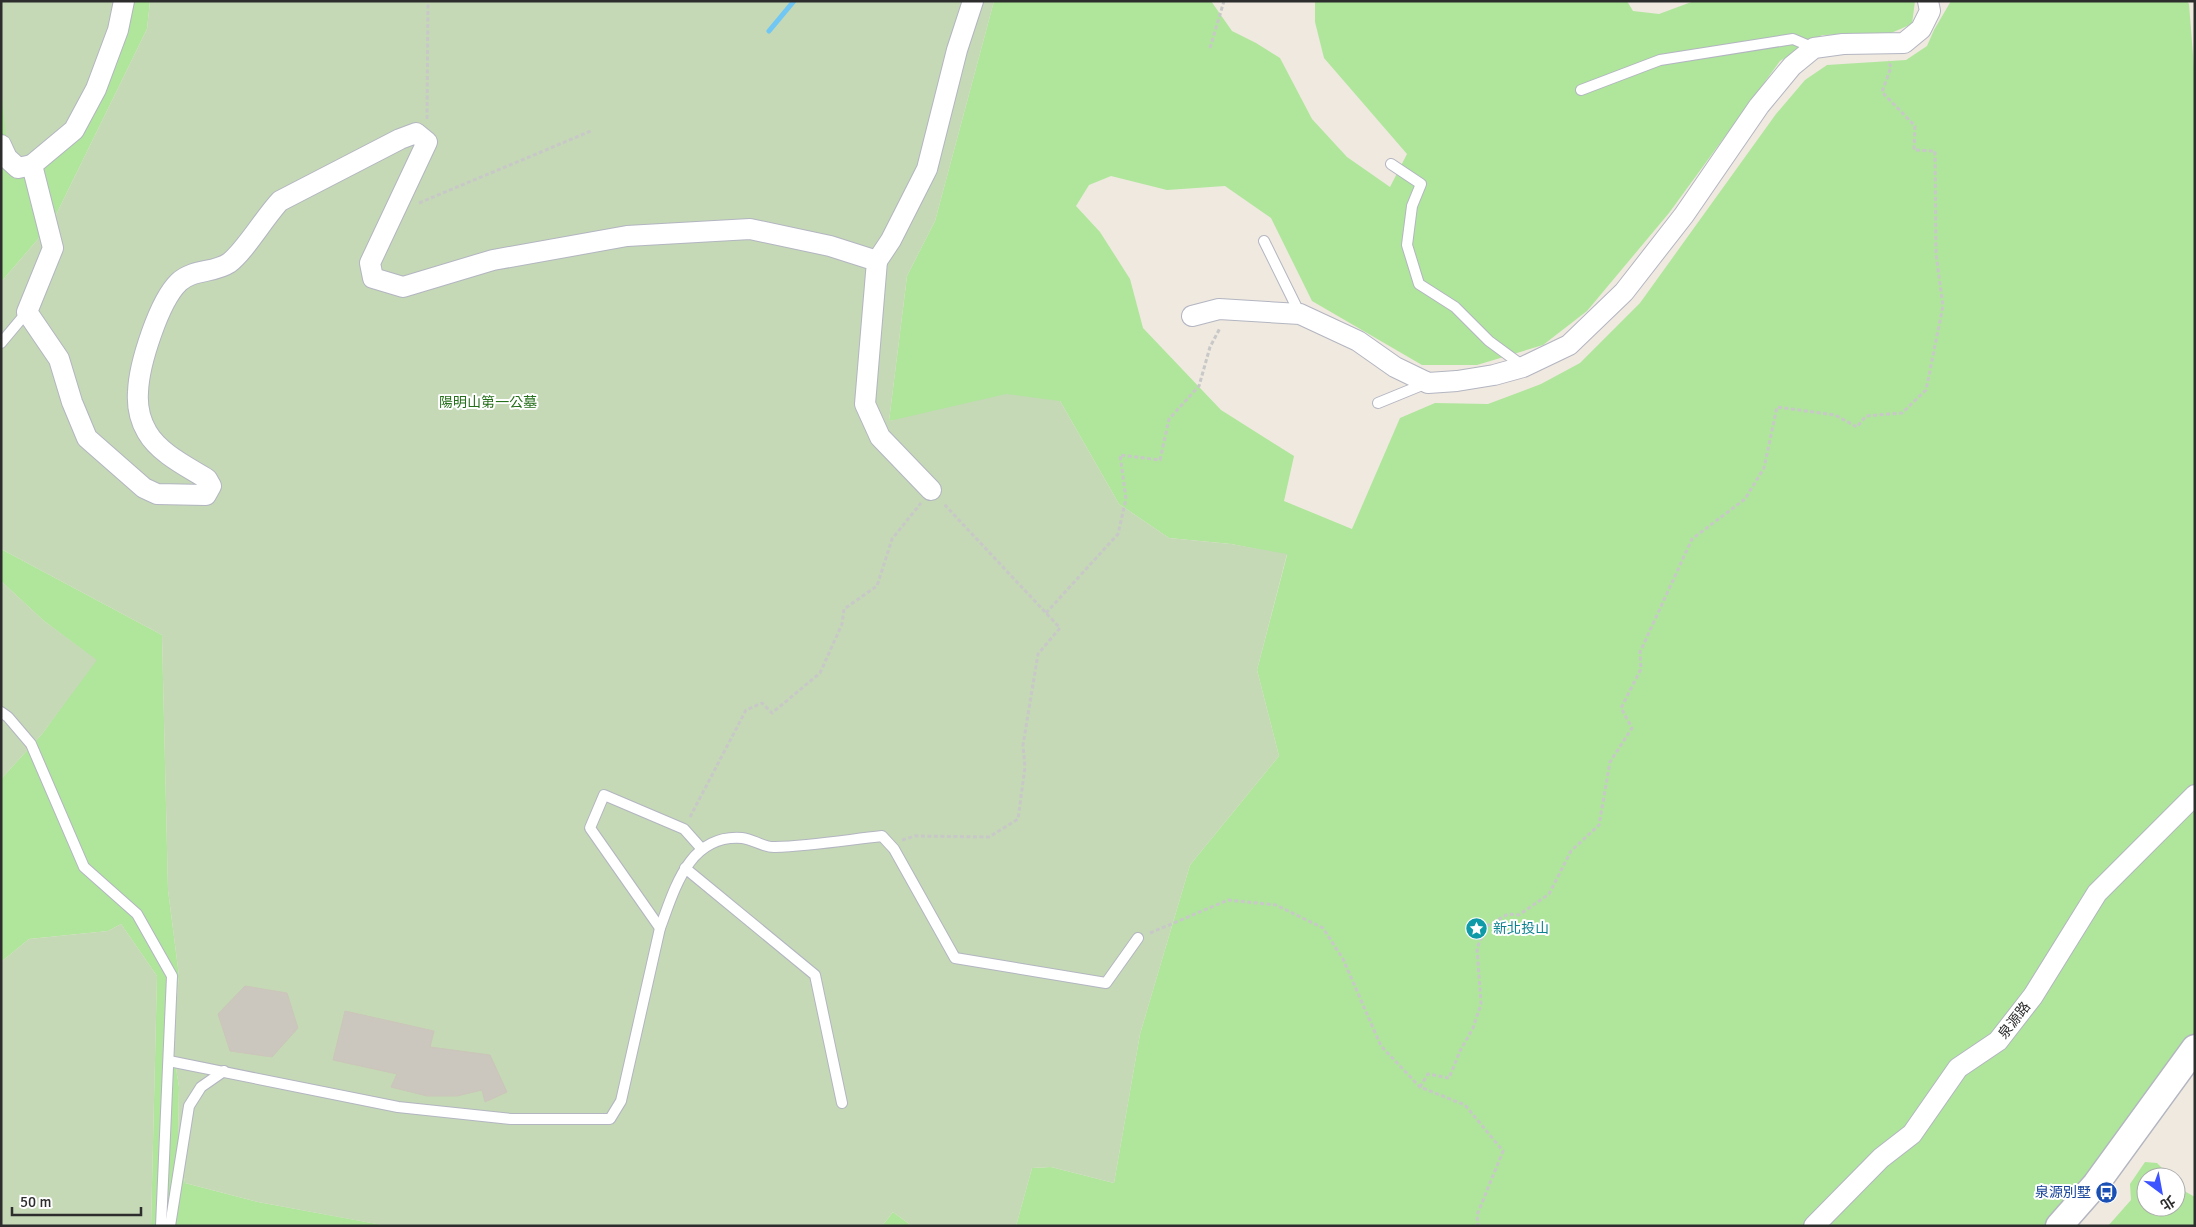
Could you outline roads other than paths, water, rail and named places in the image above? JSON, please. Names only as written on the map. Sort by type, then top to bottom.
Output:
[{"type":"street","points":[[1,145],[7,158],[18,168],[32,165],[74,130],[96,89],[118,30],[124,1]]},
{"type":"street","points":[[931,490],[880,436],[865,404],[877,261],[891,240],[927,169],[957,50],[973,1]]},
{"type":"street","points":[[1192,316],[1219,309],[1300,314],[1358,341],[1395,367],[1428,383],[1457,381],[1494,375],[1523,367],[1569,345],[1624,292],[1684,215],[1760,106],[1792,66],[1814,48],[1843,44],[1904,43],[1921,29],[1930,11],[1928,1]]},
{"type":"street","points":[[32,165],[53,248],[27,312],[59,359],[72,402],[87,438],[144,488],[157,494],[206,495],[211,486],[207,479],[158,446],[147,432],[139,414],[138,392],[142,367],[155,323],[167,299],[179,282],[194,273],[228,264],[266,216],[280,202],[400,139],[416,134],[427,142],[390,215],[370,263],[373,278],[404,287],[493,260],[626,236],[673,232],[750,229],[830,246],[877,261]]},
{"type":"street","name":"泉源路","points":[[1814,1226],[1881,1158],[1912,1134],[1958,1068],[1998,1041],[2033,996],[2097,893],[2195,795]]},
{"type":"street","points":[[2059,1226],[2096,1184],[2195,1048]]},
{"type":"lane","points":[[1581,90],[1660,60],[1792,39],[1814,48]]},
{"type":"lane","points":[[1391,164],[1421,184],[1412,206],[1406,245],[1419,284],[1455,307],[1489,341],[1523,367]]},
{"type":"lane","points":[[1264,241],[1300,314]]},
{"type":"lane","points":[[1,343],[27,312]]},
{"type":"lane","points":[[1378,403],[1428,383]]},
{"type":"lane","points":[[1,712],[32,744],[84,866],[137,914],[172,976],[161,1226]]},
{"type":"lane","points":[[660,928],[590,828],[604,795],[684,829],[701,848]]},
{"type":"lane","points":[[169,1061],[398,1108],[510,1119],[610,1119],[621,1101],[660,928],[685,868],[701,848],[725,839],[744,838],[772,847],[882,836],[894,849],[955,958],[1106,982],[1138,938]]},
{"type":"lane","points":[[685,868],[815,975],[842,1103]]},
{"type":"lane","points":[[170,1226],[189,1106],[201,1087],[224,1071]]},
{"type":"waterway","points":[[769,31],[794,1]]},
{"type":"place","name":"新北投山","points":[[1477,928]]},
{"type":"place","name":"泉源別墅","points":[[2107,1192]]},
{"type":"park label","name":"陽明山第一公墓","points":[[488,402]]}]
